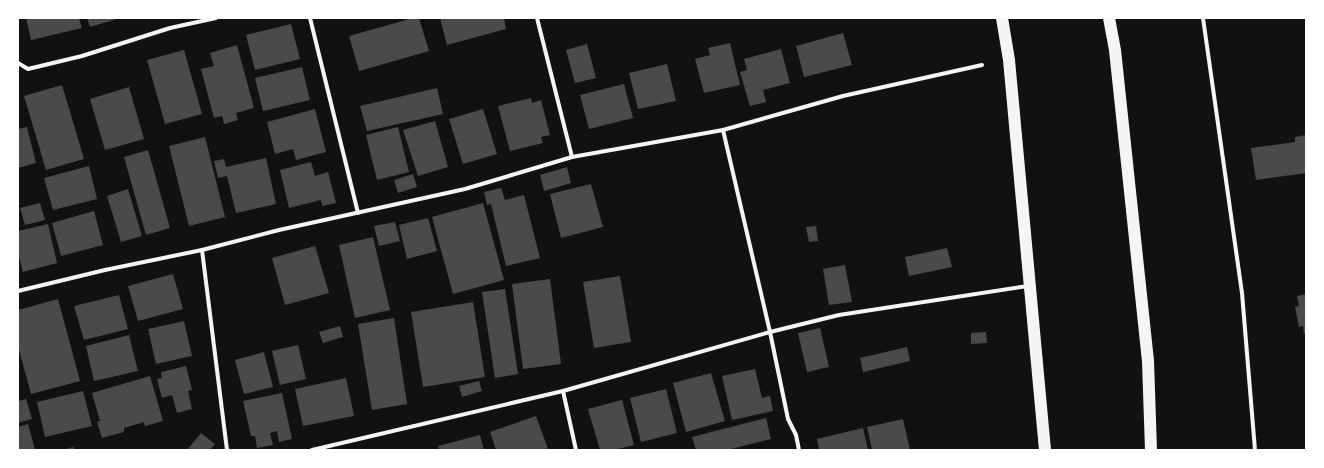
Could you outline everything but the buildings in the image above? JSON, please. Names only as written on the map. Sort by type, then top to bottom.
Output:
[{"type":"highway","points":[[1002,18],[1009,60],[1045,450]]},
{"type":"highway","points":[[1109,18],[1116,58],[1148,361],[1151,450]]},
{"type":"street","points":[[18,63],[28,69],[82,56],[170,28],[216,18]]},
{"type":"street","points":[[310,18],[358,213]]},
{"type":"street","points":[[537,18],[572,157]]},
{"type":"street","points":[[1203,18],[1242,293],[1254,450]]},
{"type":"street","points":[[18,291],[105,270],[202,250],[279,230],[465,188],[572,157],[724,130],[843,96],[982,65]]},
{"type":"street","points":[[724,130],[770,332],[788,419],[796,435],[799,450]]},
{"type":"street","points":[[202,250],[227,450]]},
{"type":"street","points":[[312,450],[563,391],[770,332],[838,315],[1029,285]]},
{"type":"street","points":[[563,391],[576,450]]}]
